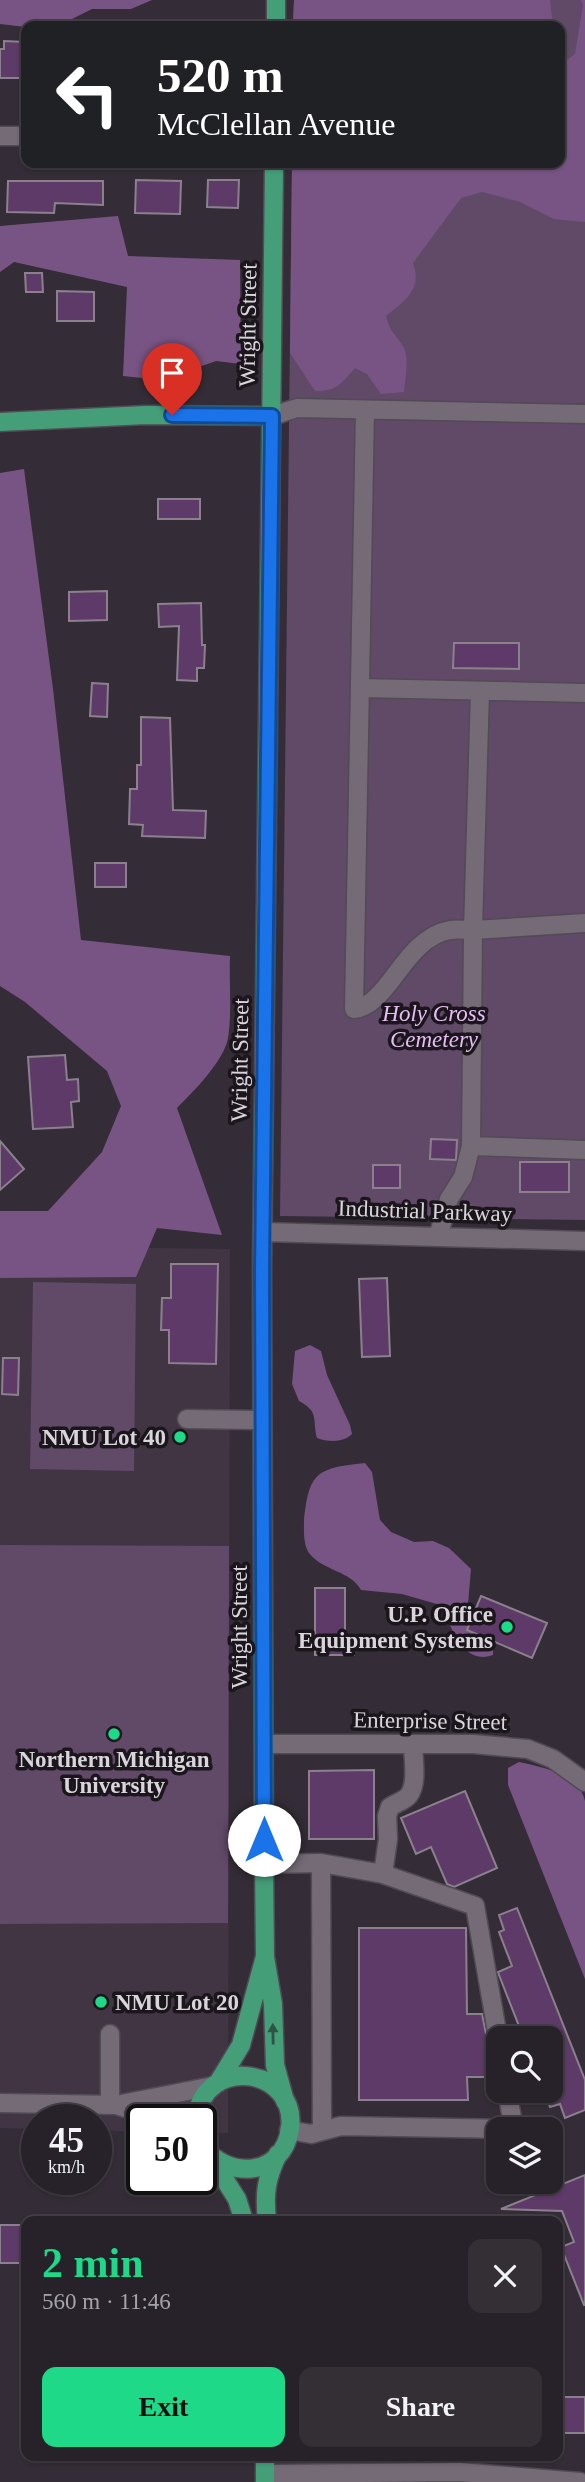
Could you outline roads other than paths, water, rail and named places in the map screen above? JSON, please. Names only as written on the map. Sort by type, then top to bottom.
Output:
[{"type":"main road","points":[[276,0],[276,21]]},
{"type":"main road","name":"Wright Street","points":[[274,168],[263,1232],[264,1864],[265,1957],[272,1994],[275,2065],[289,2114],[289,2130]]},
{"type":"main road","points":[[0,422],[146,415],[272,416]]},
{"type":"main road","name":"Wright Street","points":[[200,2104],[241,2045],[265,1957]]},
{"type":"main road","points":[[215,2084],[238,2075],[252,2076],[271,2085],[285,2101]]},
{"type":"main road","points":[[267,2216],[267,2181],[289,2130]]},
{"type":"main road","points":[[217,2159],[226,2166],[239,2169],[260,2166],[278,2154]]},
{"type":"main road","points":[[217,2168],[237,2199],[242,2216]]},
{"type":"street","points":[[0,136],[21,136]]},
{"type":"street","points":[[272,416],[297,408],[585,414]]},
{"type":"street","points":[[365,410],[354,1009],[364,1009],[383,991],[403,962],[426,940],[449,930],[585,923]]},
{"type":"street","points":[[360,688],[585,693]]},
{"type":"street","points":[[438,1237],[449,1199],[463,1177],[471,1146],[473,930],[480,691]]},
{"type":"street","points":[[471,1146],[585,1150]]},
{"type":"street","name":"Industrial Parkway","points":[[263,1232],[585,1241]]},
{"type":"street","points":[[187,1419],[262,1420]]},
{"type":"street","name":"Enterprise Street","points":[[264,1744],[473,1744],[528,1749],[553,1759],[585,1782]]},
{"type":"street","points":[[383,1874],[388,1839],[387,1816],[390,1807],[411,1793],[413,1744]]},
{"type":"street","points":[[264,1864],[321,1863],[383,1874],[475,1906],[496,2026]]},
{"type":"street","points":[[321,1863],[322,2132]]},
{"type":"street","points":[[110,2034],[113,2105]]},
{"type":"street","points":[[0,2103],[113,2105],[215,2084]]},
{"type":"street","points":[[289,2130],[311,2134],[341,2126],[514,2129],[509,2103]]},
{"type":"street","points":[[113,2105],[126,2109]]},
{"type":"street","points":[[265,2470],[401,2477],[460,2472],[580,2482]]},
{"type":"place","name":"NMU Lot 40","points":[[180,1437]]},
{"type":"place","name":"U.P. Office Equipment Systems","points":[[507,1627]]},
{"type":"place","name":"Northern Michigan University","points":[[114,1734]]},
{"type":"place","name":"NMU Lot 20","points":[[101,2002]]},
{"type":"park label","name":"Holy Cross Cemetery","points":[[434,1026]]}]
